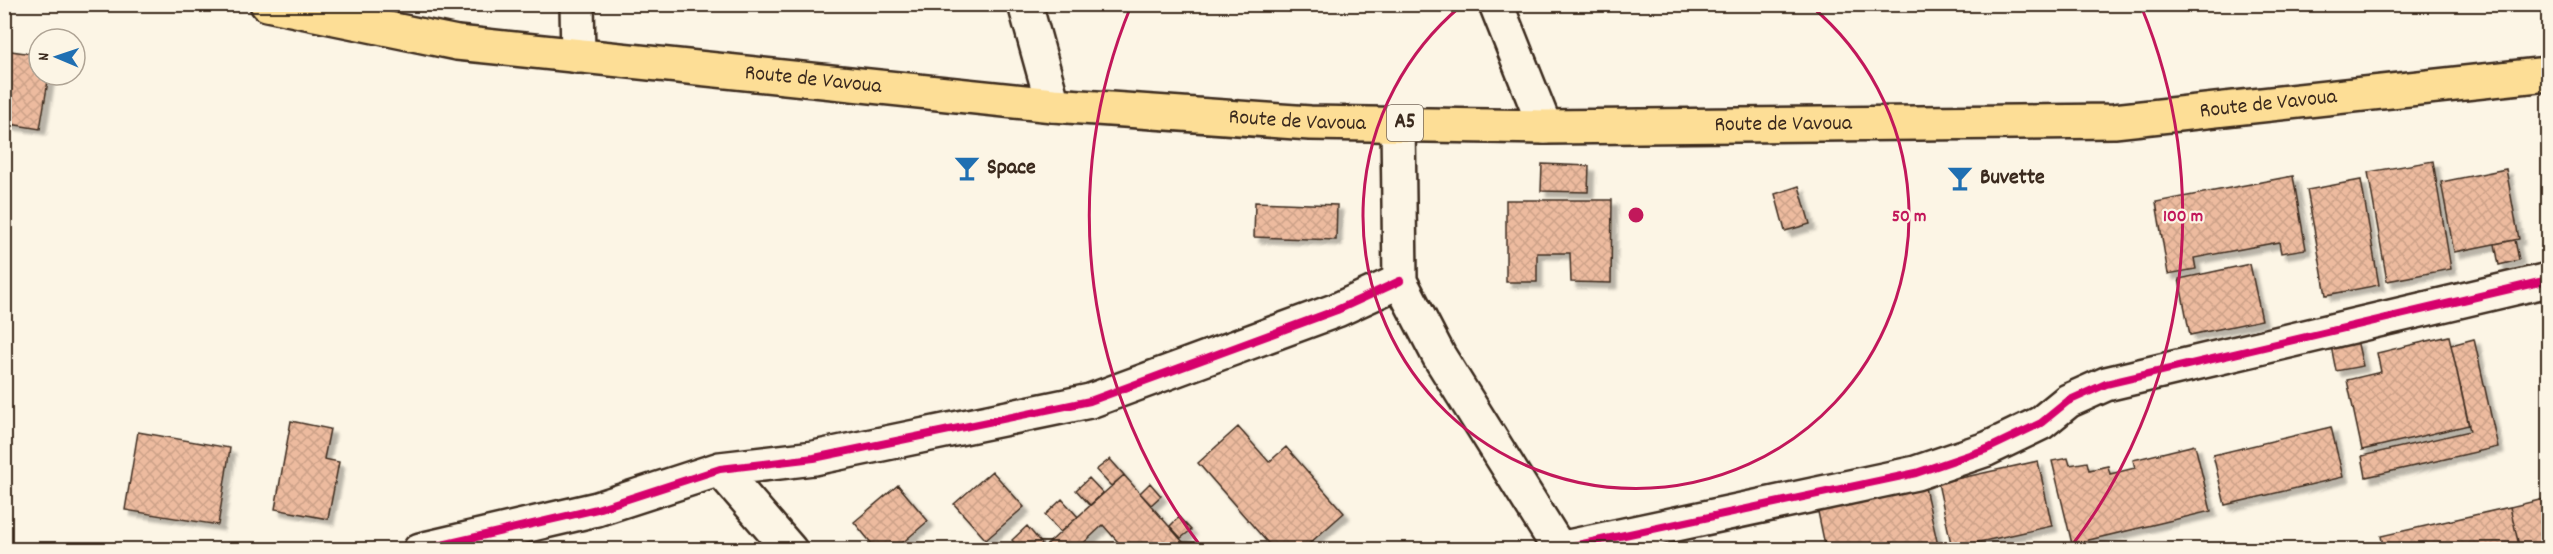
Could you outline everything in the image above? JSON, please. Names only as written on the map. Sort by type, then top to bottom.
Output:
[{"type":"main road","name":"Route de Vavoua","points":[[267,4],[457,43],[1053,105],[1310,123],[1545,127],[2114,121],[2548,74]]},
{"type":"street","points":[[577,4],[578,56]]},
{"type":"street","points":[[1026,4],[1053,105]]},
{"type":"street","points":[[1496,4],[1545,127]]},
{"type":"street","points":[[1398,123],[1400,281],[1439,356],[1559,549],[1916,473],[1987,449],[2041,423],[2068,401],[2106,384],[2548,280]]},
{"type":"street","points":[[420,549],[597,509],[720,469],[814,458],[1090,401],[1337,310],[1400,281]]},
{"type":"street","points":[[720,469],[790,549]]},
{"type":"building","points":[[4,50],[27,53],[27,87],[47,87],[40,129],[4,123]]},
{"type":"building","points":[[2433,161],[2451,269],[2387,281],[2368,172]]},
{"type":"building","points":[[1542,164],[1589,166],[1588,192],[1541,191]]},
{"type":"building","points":[[2506,169],[2519,239],[2454,252],[2441,182]]},
{"type":"building","points":[[2293,176],[2306,249],[2281,253],[2279,242],[2194,258],[2196,269],[2168,274],[2156,202]]},
{"type":"building","points":[[2361,180],[2379,285],[2326,295],[2307,190]]},
{"type":"building","points":[[1799,186],[1810,224],[1785,231],[1775,194]]},
{"type":"building","points":[[1506,200],[1612,200],[1611,283],[1571,282],[1570,253],[1537,253],[1537,282],[1506,282]]},
{"type":"building","points":[[1255,202],[1337,205],[1336,240],[1254,237]]},
{"type":"building","points":[[2515,240],[2519,260],[2499,265],[2495,244]]},
{"type":"building","points":[[2250,264],[2262,320],[2190,335],[2179,279]]},
{"type":"building","points":[[2449,336],[2469,425],[2362,450],[2347,380],[2381,372],[2377,353]]},
{"type":"building","points":[[2474,339],[2498,447],[2366,477],[2362,456],[2470,431],[2451,345]]},
{"type":"building","points":[[2357,340],[2363,366],[2336,371],[2331,346]]},
{"type":"building","points":[[291,421],[330,429],[324,459],[339,462],[328,519],[275,509]]},
{"type":"building","points":[[1238,427],[1269,462],[1286,447],[1344,513],[1302,550],[1274,550],[1198,463]]},
{"type":"building","points":[[2331,427],[2343,477],[2225,505],[2213,455]]},
{"type":"building","points":[[138,432],[230,448],[218,525],[125,510]]},
{"type":"building","points":[[2195,445],[2211,511],[2072,544],[2052,461],[2068,458],[2070,465],[2087,462],[2089,470],[2108,466],[2110,474],[2135,468],[2133,460]]},
{"type":"building","points":[[1110,459],[1124,475],[1111,486],[1096,470]]},
{"type":"building","points":[[2038,461],[2052,526],[1952,548],[1938,483]]},
{"type":"building","points":[[992,471],[1024,507],[986,540],[954,504]]},
{"type":"building","points":[[1124,475],[1190,550],[1125,550],[1103,525],[1076,550],[1042,549]]},
{"type":"building","points":[[1089,478],[1103,493],[1090,505],[1076,490]]},
{"type":"building","points":[[1150,483],[1161,496],[1151,505],[1140,493]]},
{"type":"building","points":[[1924,483],[1939,550],[1826,550],[1817,507]]},
{"type":"building","points":[[898,485],[928,521],[894,550],[877,550],[854,522]]},
{"type":"building","points":[[2548,498],[2548,550],[2520,550],[2510,507]]},
{"type":"building","points":[[1062,499],[1078,517],[1060,532],[1045,515]]},
{"type":"building","points":[[2510,507],[2520,550],[2384,550],[2381,536]]},
{"type":"building","points":[[1179,517],[1191,530],[1181,538],[1170,526]]},
{"type":"building","points":[[1027,526],[1042,544],[1037,550],[1020,550],[1012,540]]},
{"type":"cycle path","points":[[1559,549],[1916,473],[1987,449],[2041,423],[2068,401],[2106,384],[2548,280]]},
{"type":"cycle path","points":[[420,550],[597,509],[720,469],[814,458],[1090,401],[1337,310],[1400,281]]},
{"type":"place","name":"Space","points":[[967,168]]},
{"type":"place","name":"Buvette","points":[[1960,178]]}]
